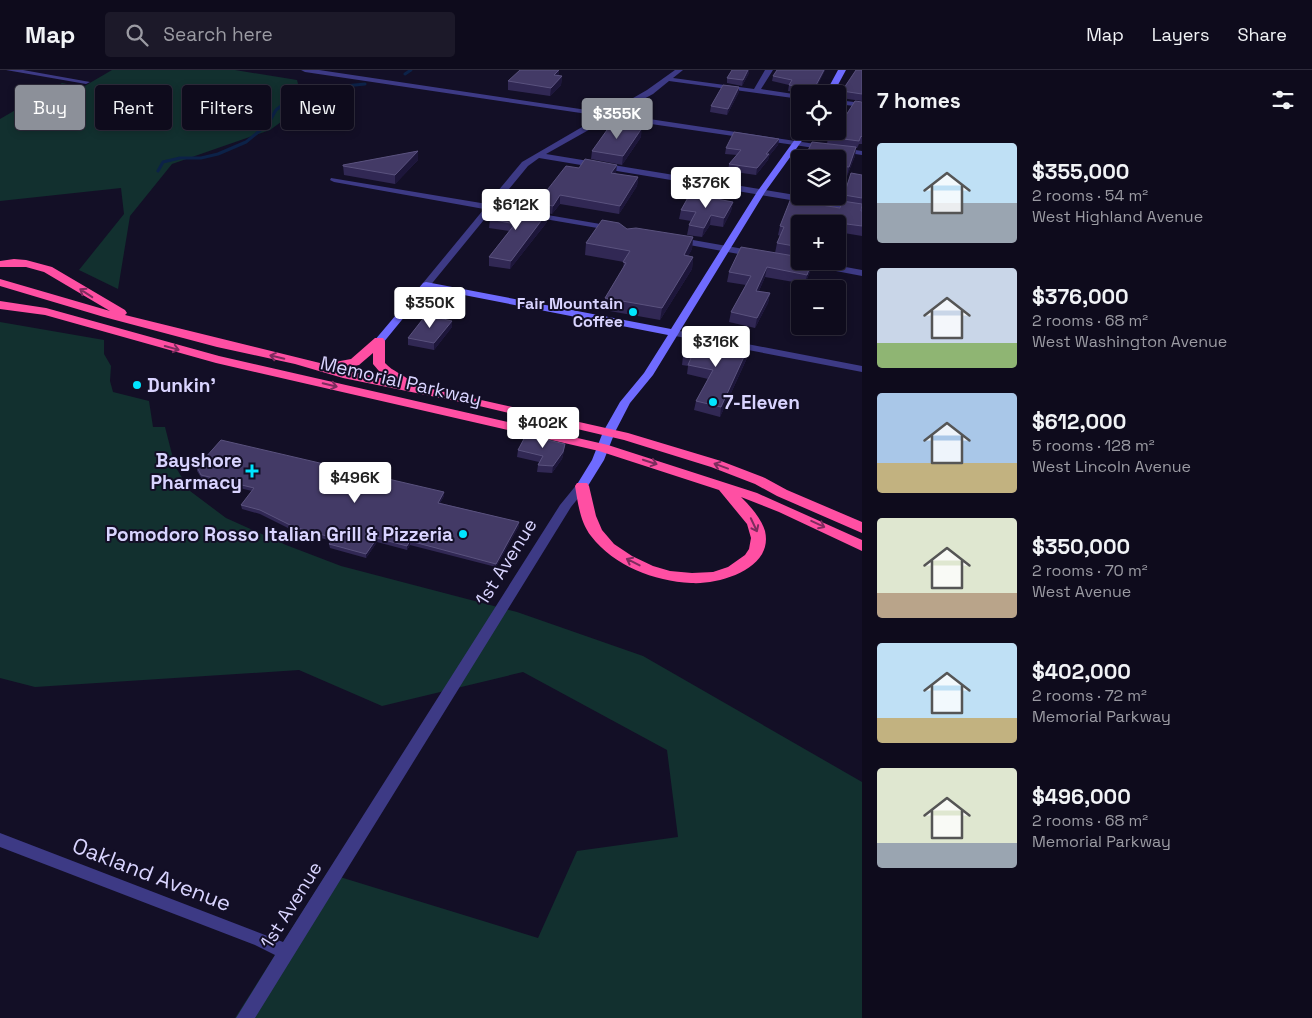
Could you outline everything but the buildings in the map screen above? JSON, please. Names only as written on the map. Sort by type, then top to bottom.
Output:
[{"type":"highway","points":[[0,264],[32,264],[51,270],[89,295],[119,311],[128,319]]},
{"type":"highway","name":"Memorial Parkway","points":[[0,282],[98,313],[128,319],[215,343],[388,384],[417,388],[610,432],[684,454],[760,481],[782,493],[862,528]]},
{"type":"highway","points":[[0,294],[30,304],[46,312]]},
{"type":"highway","points":[[0,305],[46,312]]},
{"type":"highway","name":"Memorial Parkway","points":[[46,312],[226,361],[603,448],[784,508],[862,546]]},
{"type":"highway","points":[[324,368],[355,362],[379,341]]},
{"type":"highway","points":[[379,341],[378,358],[382,368],[417,388]]},
{"type":"highway","points":[[582,486],[590,523],[605,544],[644,568],[676,577],[692,578],[708,578],[734,570],[754,555],[758,544],[758,532],[754,522],[724,487]]},
{"type":"street","points":[[10,70],[86,82]]},
{"type":"street","points":[[305,70],[862,153]]},
{"type":"street","points":[[379,341],[525,164],[650,92],[679,70]]},
{"type":"street","points":[[756,91],[769,70]]},
{"type":"street","points":[[833,85],[842,70]]},
{"type":"street","points":[[668,79],[791,96]]},
{"type":"street","points":[[846,103],[862,105]]},
{"type":"street","name":"1st Avenue","points":[[245,1018],[566,505],[582,486],[625,402],[648,375],[761,192],[799,140]]},
{"type":"street","points":[[538,155],[862,208]]},
{"type":"street","points":[[334,180],[621,231]]},
{"type":"street","points":[[669,239],[765,256]]},
{"type":"street","points":[[785,259],[862,273]]},
{"type":"street","points":[[426,285],[862,369]]},
{"type":"street","name":"Oakland Avenue","points":[[0,840],[261,940],[286,952]]},
{"type":"green space","points":[[112,70],[235,70],[297,80],[298,84],[301,85],[281,85],[281,122],[271,129],[271,85],[182,85],[182,130],[270,130],[172,164],[130,216],[118,289],[79,270],[124,214],[121,188],[0,201],[0,119],[15,110],[15,130],[85,130],[85,86]]},
{"type":"green space","points":[[0,322],[104,340],[104,354],[111,366],[110,381],[113,392],[149,401],[153,427],[165,427],[175,466],[190,491],[226,518],[286,545],[341,566],[517,612],[643,656],[862,782],[862,1018],[235,1018],[327,873],[538,938],[577,851],[678,837],[667,750],[523,672],[382,706],[299,670],[35,687],[0,678]]},
{"type":"waterway","points":[[405,74],[411,70]]},
{"type":"waterway","points":[[158,171],[163,162],[180,158],[201,158],[218,154],[246,142],[268,124],[276,110],[296,94],[315,89],[365,84]]},
{"type":"place","name":"Fair Mountain Coffee","points":[[633,312]]},
{"type":"place","name":"Dunkin'","points":[[137,385]]},
{"type":"place","name":"7-Eleven","points":[[713,402]]},
{"type":"place","name":"Bayshore Pharmacy","points":[[252,471]]},
{"type":"place","name":"Pomodoro Rosso Italian Grill & Pizzeria","points":[[463,534]]}]
